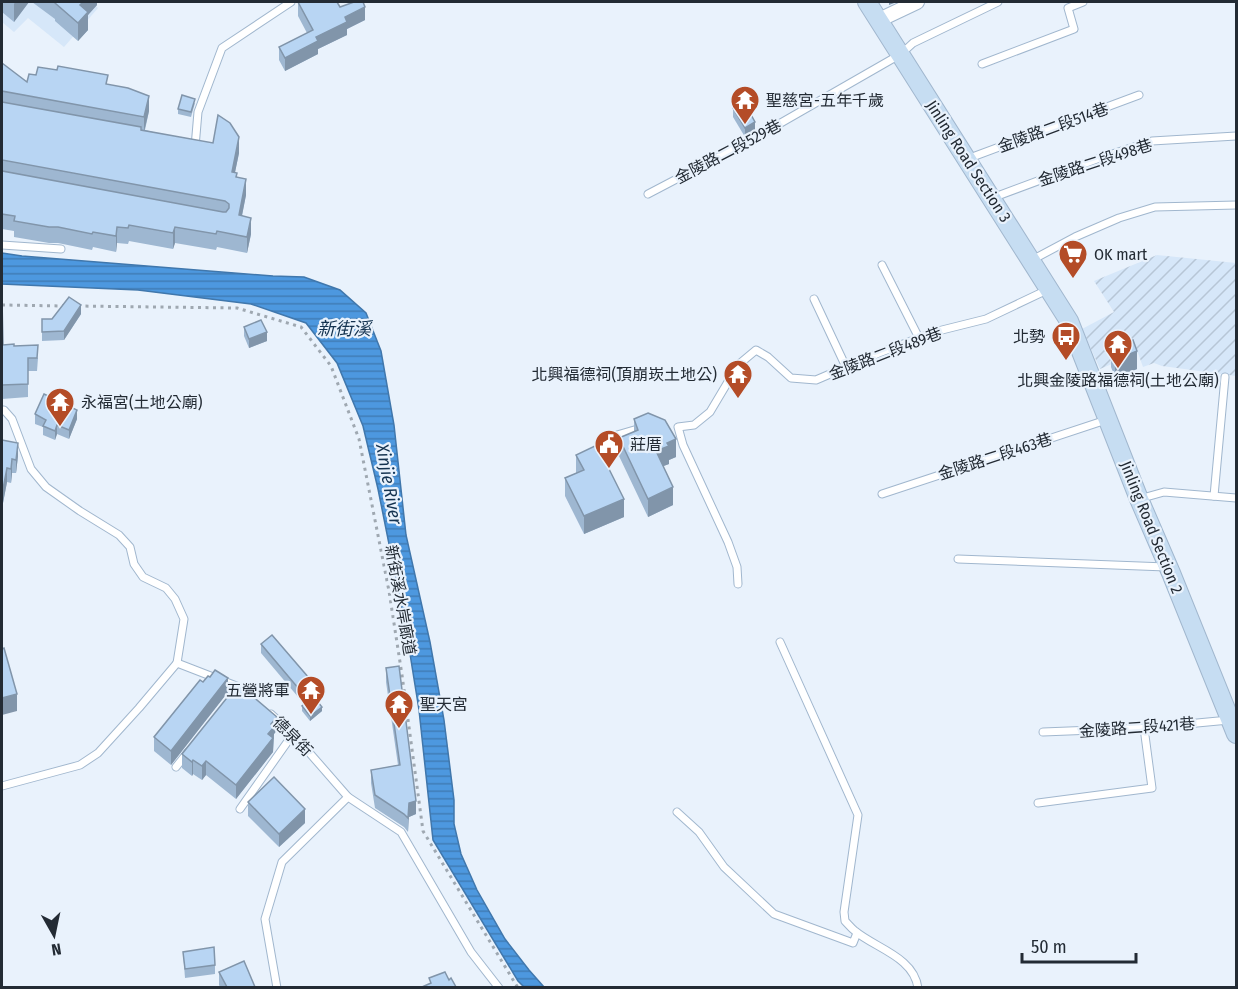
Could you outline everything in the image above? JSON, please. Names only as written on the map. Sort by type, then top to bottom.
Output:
[{"type":"main road","name":"Jinling Road Section 3","points":[[867,2],[1069,321]]},
{"type":"main road","name":"Jinling Road Section 2","points":[[1069,321],[1139,499],[1235,724]]},
{"type":"street","points":[[879,20],[917,2]]},
{"type":"lane","points":[[183,145],[195,147],[198,112],[222,48],[291,2]]},
{"type":"lane","name":"金陵路二段529巷","points":[[648,194],[751,140],[901,54],[913,43],[998,2]]},
{"type":"lane","points":[[982,64],[1074,29],[1067,5],[1083,2]]},
{"type":"lane","name":"金陵路二段514巷","points":[[967,159],[1139,95]]},
{"type":"lane","name":"金陵路二段498巷","points":[[992,198],[1152,141],[1236,136]]},
{"type":"lane","points":[[1032,260],[1119,218],[1155,207],[1236,205]]},
{"type":"lane","points":[[2,245],[61,249]]},
{"type":"lane","points":[[882,265],[919,338]]},
{"type":"lane","name":"金陵路二段489巷","points":[[678,427],[694,425],[710,412],[738,365],[756,350],[768,357],[791,378],[816,380],[938,331],[986,319],[1050,289]]},
{"type":"lane","points":[[814,300],[846,368]]},
{"type":"lane","points":[[1214,496],[1225,377]]},
{"type":"lane","points":[[2,410],[12,419],[31,469],[46,486],[80,511],[119,535],[130,547],[134,564],[142,577],[166,588],[175,599],[184,619],[177,663],[98,753],[80,765],[2,786]]},
{"type":"lane","name":"金陵路二段463巷","points":[[882,494],[1108,419]]},
{"type":"lane","points":[[667,425],[678,427],[683,445],[738,567],[738,584]]},
{"type":"lane","points":[[617,435],[646,426]]},
{"type":"lane","points":[[1139,499],[1164,492],[1236,498]]},
{"type":"lane","points":[[958,559],[1169,567]]},
{"type":"lane","points":[[780,642],[858,815],[844,912],[845,921],[857,933],[900,959],[908,967],[918,987]]},
{"type":"lane","points":[[177,663],[238,687],[247,694]]},
{"type":"lane","points":[[232,696],[238,687]]},
{"type":"lane","name":"德泉街","points":[[264,709],[293,734],[348,797],[401,832],[471,952],[499,987]]},
{"type":"lane","name":"金陵路二段421巷","points":[[1043,732],[1235,724]]},
{"type":"lane","points":[[1038,803],[1152,788],[1144,728]]},
{"type":"lane","points":[[240,809],[293,734]]},
{"type":"lane","points":[[176,767],[190,749]]},
{"type":"lane","points":[[277,987],[265,919],[282,862],[348,797]]},
{"type":"lane","points":[[677,812],[699,832],[724,867],[774,914],[853,943],[857,933]]},
{"type":"path","name":"新街溪水岸廊道","points":[[2,305],[237,308],[301,327],[331,366],[359,438],[389,591],[423,831],[518,987]]},
{"type":"shaded area","points":[[2,2],[92,2],[98,8],[64,47],[28,18],[14,32],[2,22]]},
{"type":"shaded area","points":[[1157,255],[1236,263],[1236,376],[1154,363],[1143,367],[1138,353],[1100,369],[1082,329],[1114,312],[1094,281]]},
{"type":"water","name":"新街溪","points":[[2,253],[304,277],[340,290],[366,313],[381,351],[394,425],[406,535],[430,642],[444,720],[454,800],[454,824],[461,854],[477,890],[505,939],[544,987],[524,987],[518,981],[433,840],[419,710],[406,629],[378,489],[363,426],[337,363],[306,323],[251,304],[138,290],[2,284]]},
{"type":"building","points":[[56,2],[83,2],[80,5],[88,12],[78,23]]},
{"type":"building","points":[[298,2],[337,2],[340,7],[354,2],[363,2],[365,7],[345,17],[347,22],[316,37],[318,41],[285,58],[279,47],[313,30]]},
{"type":"building","points":[[2,63],[27,82],[29,74],[36,75],[38,67],[57,70],[58,66],[108,75],[106,84],[128,88],[149,96],[144,117],[2,91]]},
{"type":"building","points":[[182,95],[195,99],[191,112],[178,109]]},
{"type":"building","points":[[2,102],[141,127],[141,130],[213,143],[218,115],[230,123],[239,137],[232,172],[237,173],[236,177],[246,179],[239,215],[251,218],[247,237],[217,231],[216,234],[175,227],[173,233],[129,225],[128,228],[117,227],[116,236],[14,221],[15,216],[2,214],[2,171],[223,212],[229,208],[229,204],[225,201],[2,160]]},
{"type":"building","points":[[744,102],[755,122],[745,128],[733,108]]},
{"type":"building","points":[[69,297],[81,305],[64,331],[42,332],[42,319],[52,319]]},
{"type":"building","points":[[2,300],[3,345],[38,345],[37,358],[28,358],[28,384],[2,385]]},
{"type":"building","points":[[261,320],[267,332],[249,339],[244,327]]},
{"type":"building","points":[[1133,340],[1137,351],[1115,360],[1111,349]]},
{"type":"building","points":[[44,394],[77,410],[69,430],[57,425],[55,431],[43,426],[46,420],[35,414]]},
{"type":"building","points":[[648,413],[665,420],[676,439],[667,443],[669,446],[656,451],[673,487],[648,499],[619,438],[638,430],[634,419]]},
{"type":"building","points":[[2,440],[18,443],[16,460],[12,459],[11,469],[7,468],[3,489],[2,489]]},
{"type":"building","points":[[597,445],[624,499],[584,516],[565,478],[584,470],[576,455]]},
{"type":"building","points":[[272,635],[315,685],[304,695],[261,644]]},
{"type":"building","points":[[4,648],[17,694],[2,698],[2,649]]},
{"type":"building","name":"聖天宮","points":[[399,666],[416,801],[409,803],[408,818],[375,795],[371,770],[400,765],[386,668]]},
{"type":"building","points":[[215,670],[228,678],[171,751],[154,737],[200,680],[203,682]]},
{"type":"building","points":[[238,684],[277,717],[271,724],[274,727],[268,734],[273,738],[236,785],[206,761],[202,766],[182,754]]},
{"type":"building","points":[[314,697],[322,707],[310,716],[302,706]]},
{"type":"building","points":[[274,777],[305,809],[279,834],[248,802]]},
{"type":"building","points":[[214,947],[215,965],[185,969],[183,952]]},
{"type":"building","points":[[244,961],[255,987],[227,987],[219,972]]},
{"type":"building","points":[[445,972],[456,987],[422,987],[431,983],[429,978]]},
{"type":"place","name":"聖慈宮-五年千歲","points":[[745,126]]},
{"type":"place","name":"OK mart","points":[[1073,280]]},
{"type":"place","name":"北勢","points":[[1066,362]]},
{"type":"place","name":"北興金陵路福德祠(土地公廟)","points":[[1118,370]]},
{"type":"place","name":"北興福德祠(頂崩崁土地公)","points":[[738,400]]},
{"type":"place","name":"永福宮(土地公廟)","points":[[60,428]]},
{"type":"place","name":"莊厝","points":[[609,470]]},
{"type":"place","name":"五營將軍","points":[[311,716]]},
{"type":"place","name":"聖天宮","points":[[399,730]]},
{"type":"water label","name":"Xinjie River","points":[[389,484]]}]
